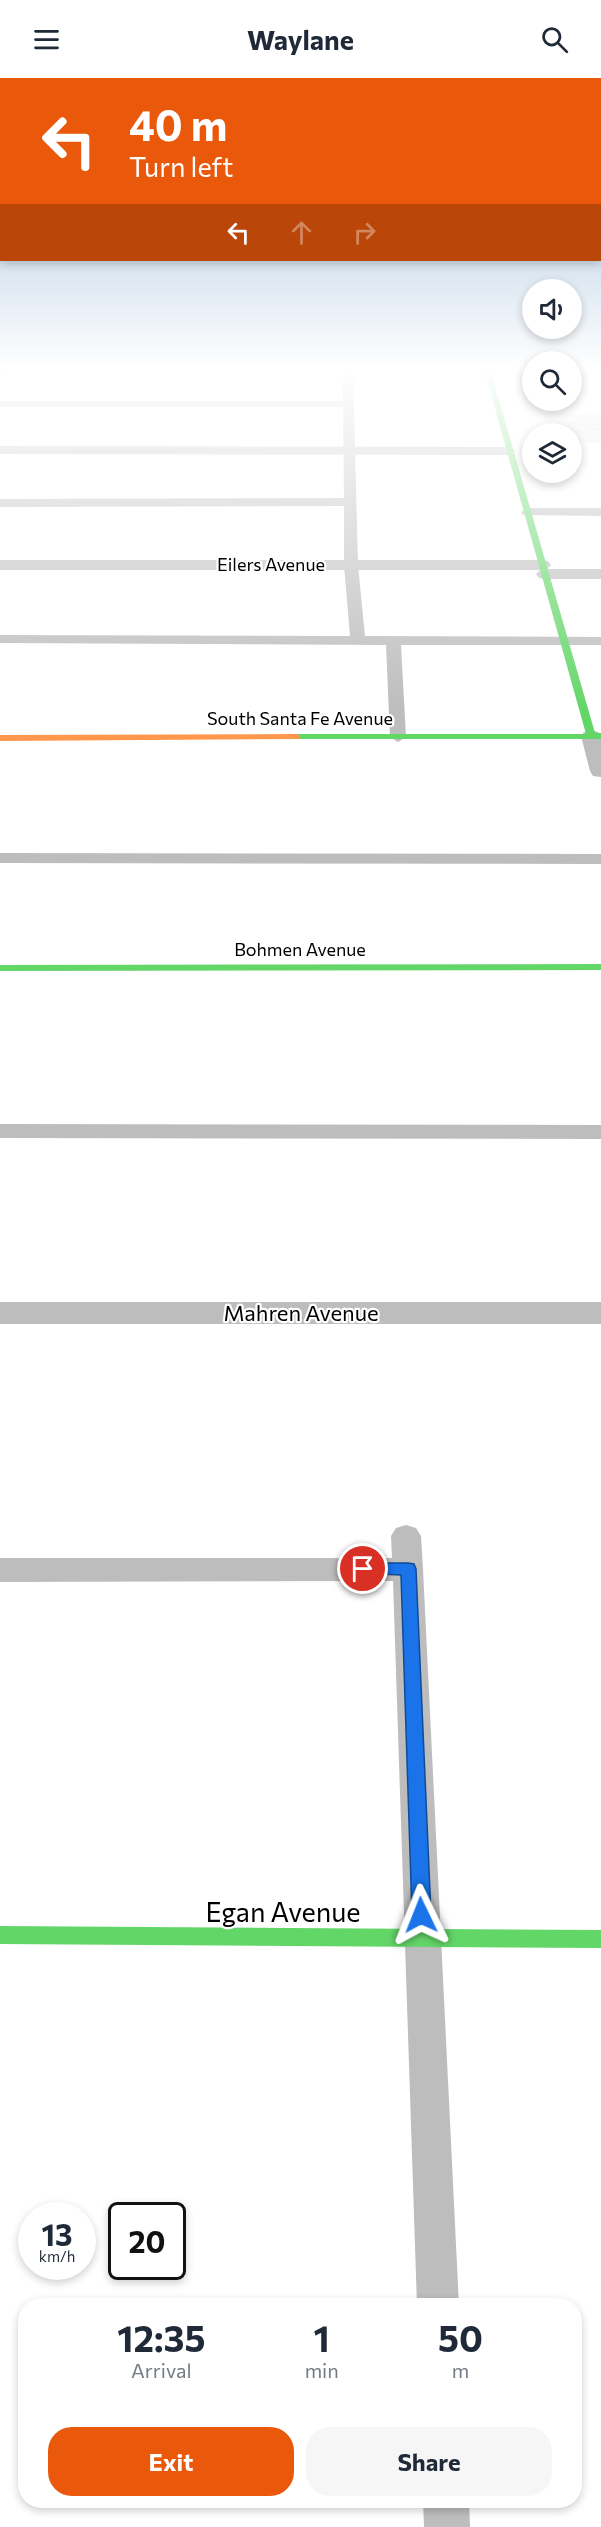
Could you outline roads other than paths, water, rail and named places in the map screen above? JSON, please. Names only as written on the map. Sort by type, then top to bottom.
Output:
[{"type":"street","points":[[519,483],[564,640],[596,736],[601,771]]},
{"type":"street","name":"Eilers Avenue","points":[[0,565],[351,565],[543,570],[601,574]]},
{"type":"street","name":"South Santa Fe Avenue","points":[[0,738],[596,736]]},
{"type":"street","name":"Bohmen Avenue","points":[[0,968],[601,967]]},
{"type":"street","name":"Mahren Avenue","points":[[0,1313],[601,1313]]},
{"type":"street","name":"Egan Avenue","points":[[0,1935],[601,1939]]},
{"type":"lane","points":[[351,483],[351,565],[358,640]]},
{"type":"lane","points":[[0,503],[351,502]]},
{"type":"lane","points":[[527,512],[601,512]]},
{"type":"lane","points":[[0,639],[601,641]]},
{"type":"lane","points":[[393,640],[398,737]]},
{"type":"lane","points":[[0,858],[601,859]]},
{"type":"lane","points":[[0,1131],[601,1132]]},
{"type":"lane","points":[[0,1570],[407,1552],[438,2298]]},
{"type":"lane","points":[[446,2508],[447,2527]]}]
